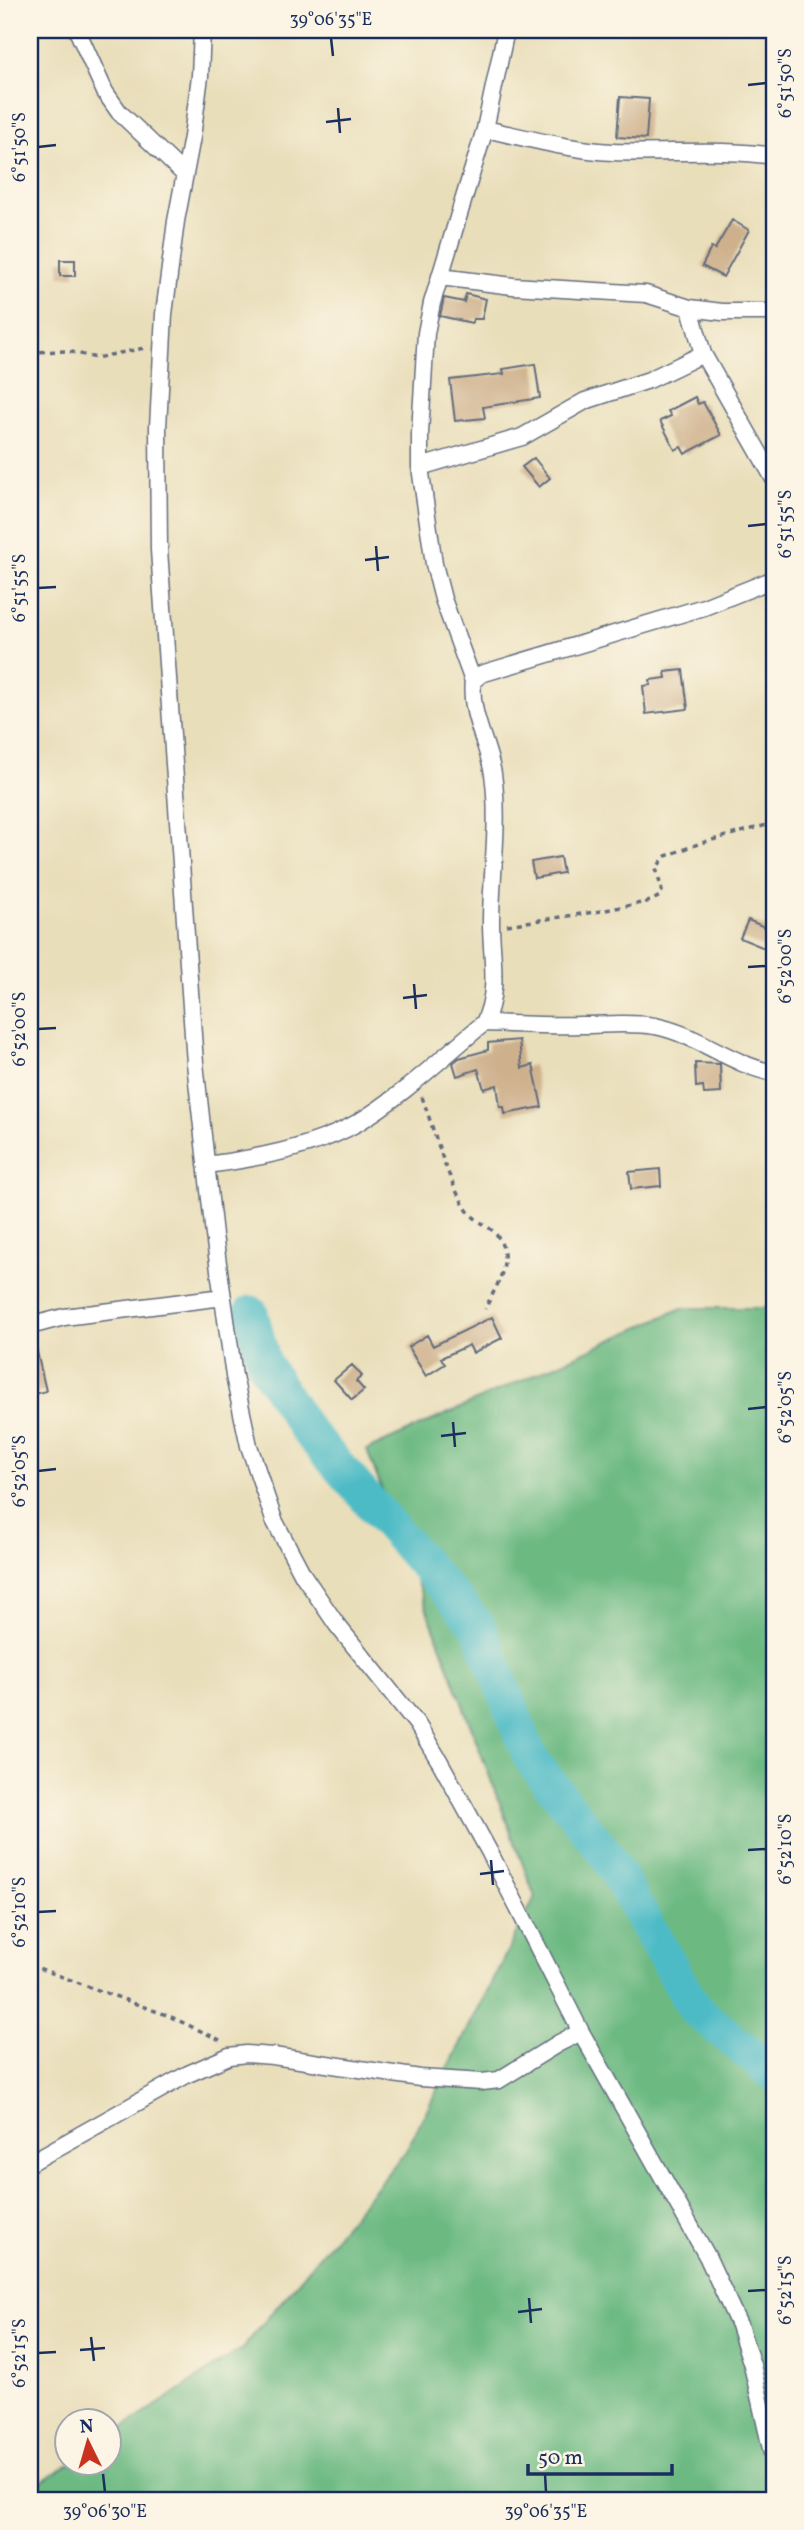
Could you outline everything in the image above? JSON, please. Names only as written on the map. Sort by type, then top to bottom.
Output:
[{"type":"street","points":[[77,30],[105,92],[119,112],[185,175]]},
{"type":"street","points":[[202,30],[200,76],[176,221],[162,343],[158,427],[159,550],[195,1063],[234,1376],[249,1446],[274,1520],[320,1601],[416,1724],[440,1762],[491,1853],[581,2032],[725,2292],[752,2365],[774,2462]]},
{"type":"street","points":[[206,1165],[277,1152],[355,1125],[382,1107],[485,1023],[492,1007],[495,986],[491,926],[494,784],[487,748],[473,706],[473,681],[434,564],[420,467],[426,333],[440,277],[485,129],[506,30]]},
{"type":"street","points":[[485,129],[547,143],[610,152],[706,151],[774,156]]},
{"type":"street","points":[[440,277],[513,286],[635,293],[690,308],[722,312],[774,312]]},
{"type":"street","points":[[690,308],[703,354],[774,479]]},
{"type":"street","points":[[420,467],[522,438],[585,401],[649,380],[703,354]]},
{"type":"street","points":[[473,681],[481,674],[495,669],[704,607],[774,579]]},
{"type":"street","points":[[485,1023],[656,1026],[676,1032],[751,1068],[774,1073]]},
{"type":"street","points":[[30,1326],[64,1317],[223,1297]]},
{"type":"street","points":[[30,2163],[221,2058],[246,2054],[408,2077],[482,2082],[499,2080],[581,2032]]},
{"type":"path","points":[[30,352],[68,351],[96,358],[162,343]]},
{"type":"path","points":[[491,926],[601,911],[656,899],[662,891],[656,868],[666,856],[701,843],[774,823]]},
{"type":"path","points":[[416,1079],[463,1204],[476,1219],[492,1228],[502,1246],[504,1270],[485,1309]]},
{"type":"path","points":[[30,1965],[169,2016],[246,2054]]},
{"type":"green space","points":[[682,1308],[774,1308],[774,2500],[30,2500],[30,2489],[52,2475],[52,2478],[122,2478],[122,2428],[243,2348],[406,2151],[535,1897],[367,1450]]},
{"type":"building","points":[[620,97],[649,99],[646,139],[617,137]]},
{"type":"building","points":[[732,220],[749,230],[723,277],[702,266],[711,248],[715,249]]},
{"type":"building","points":[[60,260],[75,260],[75,276],[60,276]]},
{"type":"building","points":[[466,294],[486,299],[482,319],[473,319],[472,323],[440,316],[444,298],[464,302]]},
{"type":"building","points":[[535,364],[540,398],[483,407],[485,418],[455,421],[450,380],[504,374],[503,369]]},
{"type":"building","points":[[695,397],[698,404],[703,402],[721,435],[685,454],[681,447],[675,450],[660,421],[671,416],[668,411]]},
{"type":"building","points":[[534,458],[550,478],[539,487],[522,467]]},
{"type":"building","points":[[683,670],[688,709],[646,714],[643,686],[651,685],[650,680],[666,678],[665,672]]},
{"type":"building","points":[[560,857],[563,873],[534,878],[531,862]]},
{"type":"building","points":[[748,920],[774,931],[774,952],[740,938]]},
{"type":"building","points":[[519,1040],[522,1068],[533,1065],[542,1107],[505,1114],[504,1107],[500,1107],[497,1085],[484,1089],[478,1069],[457,1076],[453,1063],[459,1058],[488,1050],[488,1043]]},
{"type":"building","points":[[695,1063],[720,1064],[721,1093],[704,1094],[703,1086],[696,1087]]},
{"type":"building","points":[[660,1169],[661,1186],[631,1189],[629,1172]]},
{"type":"building","points":[[492,1317],[502,1338],[473,1353],[469,1345],[441,1358],[445,1364],[426,1376],[408,1347],[427,1335],[433,1346]]},
{"type":"building","points":[[36,1348],[46,1391],[30,1395],[30,1349]]},
{"type":"building","points":[[352,1365],[362,1376],[356,1381],[364,1390],[352,1400],[334,1380]]},
{"type":"waterway","points":[[251,1313],[264,1364],[305,1428],[478,1626],[531,1759],[606,1854],[695,2009],[774,2074]]}]
